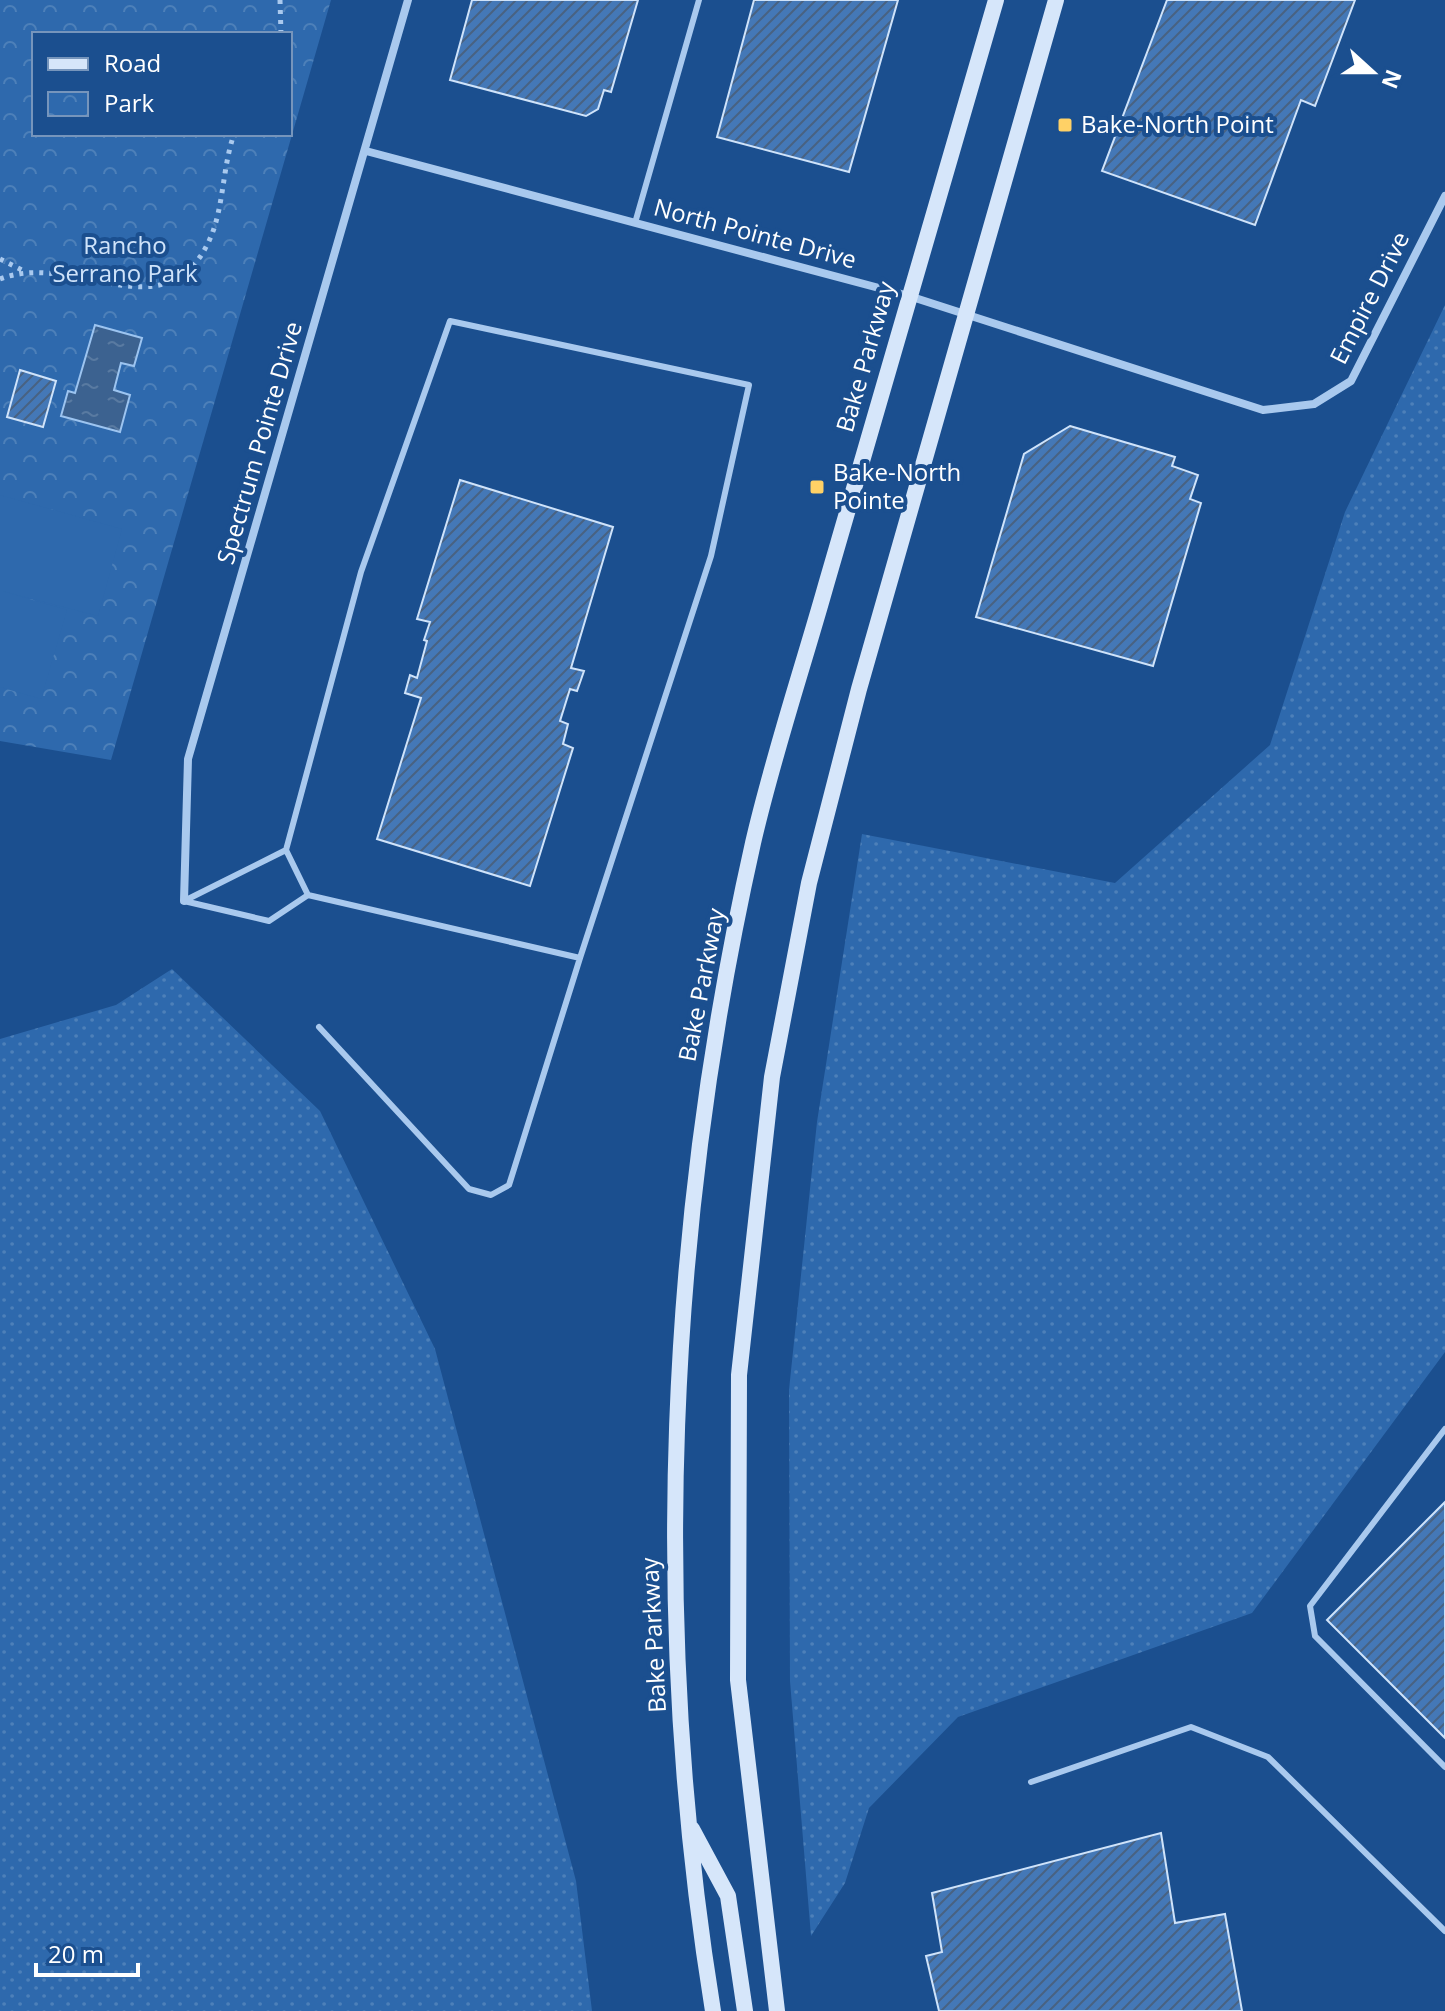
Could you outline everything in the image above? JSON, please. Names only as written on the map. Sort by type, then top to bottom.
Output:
[{"type":"main road","name":"Bake Parkway","points":[[713,2011],[695,1899],[673,1599],[678,1368],[710,1064],[754,840],[996,0]]},
{"type":"main road","points":[[777,2011],[738,1680],[739,1375],[768,1109],[809,883],[863,675],[1056,0]]},
{"type":"main road","points":[[690,1824],[728,1896],[745,2011]]},
{"type":"street","name":"Spectrum Pointe Drive","points":[[184,901],[188,759],[408,0]]},
{"type":"street","name":"North Pointe Drive","points":[[366,151],[909,296],[1263,410],[1314,404]]},
{"type":"street","name":"Empire Drive","points":[[1314,404],[1351,381],[1445,196]]},
{"type":"lane","points":[[635,223],[699,0]]},
{"type":"lane","points":[[308,895],[286,850],[361,572],[450,321],[749,385],[711,556],[509,1185],[491,1195],[469,1189],[319,1027]]},
{"type":"lane","points":[[184,901],[286,850]]},
{"type":"lane","points":[[184,901],[269,921],[308,895],[580,958]]},
{"type":"lane","points":[[1445,1429],[1310,1606],[1315,1636],[1445,1767]]},
{"type":"lane","points":[[1031,1782],[1191,1727],[1268,1757],[1445,1931]]},
{"type":"path","points":[[280,0],[281,32]]},
{"type":"path","points":[[0,279],[25,271],[70,274],[137,287],[159,286],[181,278],[203,253],[211,237],[217,219],[222,173],[233,136]]},
{"type":"path","points":[[0,259],[25,271]]},
{"type":"green space","name":"Rancho Serrano Park","points":[[0,0],[331,0],[292,135],[292,32],[32,32],[32,136],[292,136],[111,760],[0,741]]},
{"type":"green space","points":[[1445,305],[1445,1352],[1252,1613],[958,1717],[869,1808],[845,1883],[811,1936],[790,1681],[789,1390],[817,1122],[862,834],[1115,883],[1270,745],[1345,512]]},
{"type":"green space","points":[[0,495],[122,529],[98,616],[2,591],[67,610],[41,699],[0,687]]},
{"type":"green space","points":[[172,969],[320,1111],[435,1349],[576,1881],[592,2011],[0,2011],[0,1039],[116,1005]]},
{"type":"water","points":[[95,325],[142,338],[134,366],[121,363],[114,390],[130,395],[120,432],[61,416],[68,391],[75,393]]},
{"type":"building","points":[[472,0],[638,0],[611,92],[604,90],[598,109],[586,116],[450,80]]},
{"type":"building","points":[[754,0],[898,0],[849,172],[717,137]]},
{"type":"building","points":[[1167,0],[1355,0],[1315,106],[1301,100],[1255,225],[1102,171]]},
{"type":"building","points":[[20,370],[56,381],[43,427],[7,417]]},
{"type":"building","points":[[1070,426],[1175,457],[1172,466],[1198,475],[1190,499],[1201,503],[1153,666],[976,617],[1024,454]]},
{"type":"building","points":[[460,480],[613,527],[571,668],[584,671],[577,691],[570,689],[560,721],[568,724],[563,744],[573,748],[530,886],[377,839],[421,698],[405,693],[410,675],[417,678],[427,641],[424,640],[430,622],[417,619]]},
{"type":"building","points":[[1445,1502],[1445,1738],[1327,1620]]},
{"type":"building","points":[[1161,1833],[1175,1923],[1225,1914],[1242,2011],[939,2011],[926,1956],[942,1952],[932,1893]]},
{"type":"place","name":"Bake-North Point","points":[[1065,125]]},
{"type":"place","name":"Bake-North Pointe","points":[[817,487]]}]
